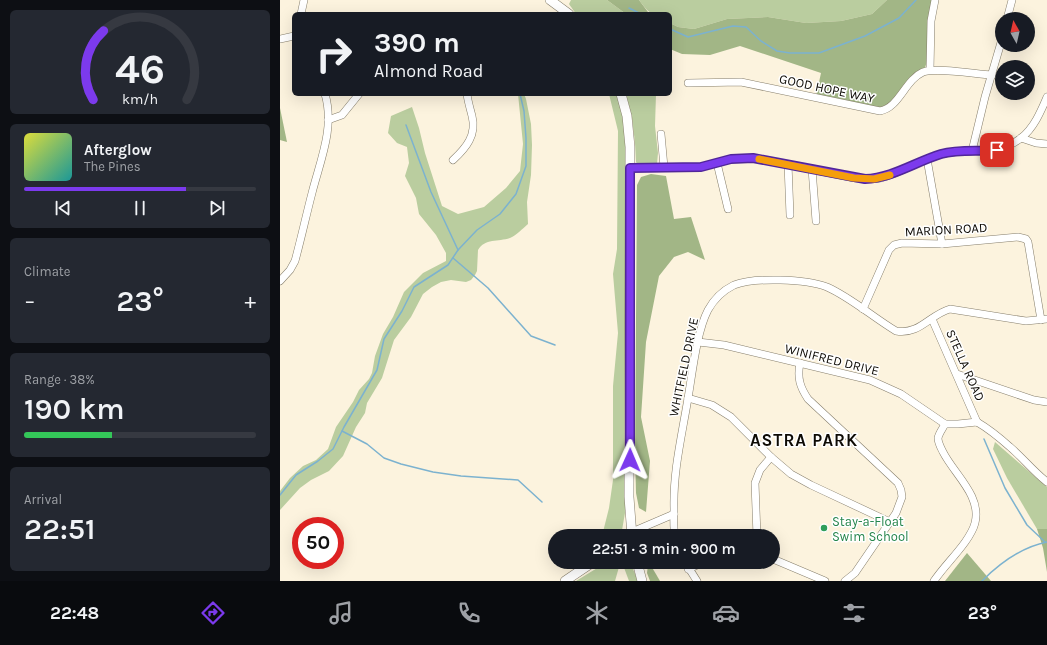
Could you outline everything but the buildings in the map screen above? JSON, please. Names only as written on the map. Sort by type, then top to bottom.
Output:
[{"type":"main road","points":[[554,1],[567,12]]},
{"type":"main road","points":[[622,96],[627,116],[630,168],[629,497],[632,529]]},
{"type":"main road","points":[[565,581],[583,569]]},
{"type":"main road","points":[[639,569],[642,581]]},
{"type":"street","points":[[301,12],[304,0]]},
{"type":"street","points":[[935,0],[931,27],[930,70],[992,76]]},
{"type":"street","points":[[1009,12],[1012,0]]},
{"type":"street","points":[[280,39],[292,36]]},
{"type":"street","points":[[972,150],[985,97],[998,52]]},
{"type":"street","name":"GOOD HOPE WAY","points":[[688,83],[741,82],[880,111],[889,108],[915,77],[930,70]]},
{"type":"street","points":[[280,281],[290,270],[295,261],[312,192],[320,168],[326,142],[328,120],[326,96]]},
{"type":"street","points":[[327,102],[329,96]]},
{"type":"street","points":[[328,120],[342,115],[357,96]]},
{"type":"street","points":[[453,160],[463,151],[472,138],[473,122],[466,96]]},
{"type":"street","points":[[630,168],[694,167],[731,159],[753,158],[854,178],[874,179],[890,175],[927,159],[946,153],[972,150],[997,150],[1009,145],[1021,138],[1034,123],[1047,97]]},
{"type":"street","points":[[660,134],[664,167]]},
{"type":"street","points":[[1021,138],[1036,143],[1047,144]]},
{"type":"street","points":[[927,159],[942,244]]},
{"type":"street","points":[[717,163],[728,209]]},
{"type":"street","points":[[788,164],[790,215]]},
{"type":"street","points":[[812,169],[816,221]]},
{"type":"street","name":"MARION ROAD","points":[[863,309],[889,250],[894,245],[902,243],[942,244],[1014,237],[1023,238],[1028,242],[1044,320]]},
{"type":"street","name":"WHITFIELD DRIVE","points":[[675,529],[676,466],[698,342],[708,309],[724,291],[743,283],[783,280],[814,283],[828,288],[896,331],[903,332],[913,330],[932,319],[940,312],[950,309],[1026,321],[1044,320]]},
{"type":"street","name":"STELLA ROAD","points":[[932,319],[977,422]]},
{"type":"street","name":"WINIFRED DRIVE","points":[[698,342],[724,345],[870,380],[901,394],[945,424]]},
{"type":"street","points":[[800,363],[798,371],[800,385],[808,399],[898,483],[901,490],[902,497],[896,513],[855,573],[845,581]]},
{"type":"street","points":[[957,374],[1034,400],[1047,402]]},
{"type":"street","points":[[688,398],[712,405],[732,417],[771,457],[791,474],[890,522]]},
{"type":"street","points":[[934,581],[966,540],[973,528],[976,515],[972,497],[943,453],[939,443],[938,437],[945,424],[953,425],[977,422],[988,428],[1047,482]]},
{"type":"street","points":[[757,529],[756,483],[760,470],[771,457]]},
{"type":"street","points":[[642,529],[674,514]]},
{"type":"street","points":[[780,563],[825,581]]},
{"type":"street","points":[[688,569],[696,581]]},
{"type":"green space","points":[[571,0],[607,0],[623,12],[575,12],[569,4]]},
{"type":"green space","points":[[607,0],[639,0],[648,12],[623,12]]},
{"type":"green space","points":[[639,0],[887,0],[872,14],[841,21],[806,23],[768,17],[727,19],[694,29],[678,27],[672,24],[672,12],[650,12]]},
{"type":"green space","points":[[887,0],[933,0],[925,68],[915,74],[887,107],[875,108],[816,96],[821,73],[740,46],[710,55],[682,54],[672,50],[672,24],[678,27],[694,29],[727,19],[768,17],[806,23],[841,21],[872,14]]},
{"type":"green space","points":[[518,96],[525,96],[531,124],[531,175],[527,202],[528,224],[510,238],[488,242],[481,246],[478,250],[477,271],[471,280],[466,282],[451,280],[441,282],[423,294],[411,317],[394,340],[382,378],[367,403],[365,413],[356,427],[343,456],[329,471],[311,480],[300,488],[280,510],[280,491],[290,478],[303,466],[316,460],[328,449],[336,427],[353,402],[359,390],[369,379],[383,334],[393,317],[404,292],[423,273],[446,261],[446,253],[436,235],[419,214],[416,198],[405,176],[409,163],[407,147],[397,143],[388,133],[391,116],[412,107],[442,206],[458,214],[484,207],[506,188],[520,171],[523,144]]},
{"type":"green space","points":[[609,96],[617,96],[623,119],[627,144],[626,492],[622,529],[604,529],[609,508],[613,480],[613,386],[618,333],[613,274],[617,249],[618,131]]},
{"type":"green space","points":[[626,96],[656,96],[655,126],[658,153],[657,164],[639,166],[636,162],[632,118]]},
{"type":"green space","points":[[280,108],[287,142],[280,140]]},
{"type":"green space","points":[[651,174],[666,176],[674,219],[691,217],[705,260],[688,252],[674,257],[659,276],[646,342],[641,417],[650,461],[646,512],[639,508],[636,493],[637,185],[641,177]]},
{"type":"green space","points":[[995,442],[1047,487],[1047,529],[1037,529],[1007,478],[993,449]]},
{"type":"green space","points":[[1037,529],[1047,529],[1047,572],[1043,548]]},
{"type":"green space","points":[[967,553],[991,581],[945,581]]},
{"type":"green space","points":[[596,569],[618,569],[615,581],[576,581]]},
{"type":"green space","points":[[624,569],[633,569],[638,581],[629,581]]},
{"type":"green space","points":[[648,569],[653,569],[660,581],[650,581],[647,573]]},
{"type":"waterway","points":[[672,30],[688,37],[733,26],[746,27],[761,41],[777,51],[790,53],[819,53],[865,36],[899,18],[916,0]]},
{"type":"waterway","points":[[629,8],[637,12]]},
{"type":"waterway","points":[[280,495],[296,475],[333,449],[377,370],[384,339],[402,311],[414,287],[448,265],[458,250],[477,230],[500,214],[516,194],[526,166],[524,111],[520,96]]},
{"type":"waterway","points":[[406,125],[431,192],[458,250]]},
{"type":"waterway","points":[[453,258],[488,288],[531,336],[555,345]]},
{"type":"waterway","points":[[342,431],[367,444],[384,458],[401,464],[433,472],[461,476],[518,480],[542,502]]},
{"type":"waterway","points":[[984,439],[1005,488],[1027,525],[1045,542]]},
{"type":"waterway","points":[[982,581],[996,568],[1020,552],[1038,544],[1047,542]]},
{"type":"slow traffic","points":[[759,159],[854,178],[874,179],[890,175]]},
{"type":"place","name":"Stay-a-Float Swim School","points":[[824,528]]},
{"type":"district","name":"ASTRA PARK","points":[[804,440]]},
{"type":"route","points":[[630,460],[630,168],[701,167],[731,159],[753,158],[854,178],[874,179],[890,175],[927,159],[946,153],[972,150],[997,150]]}]
